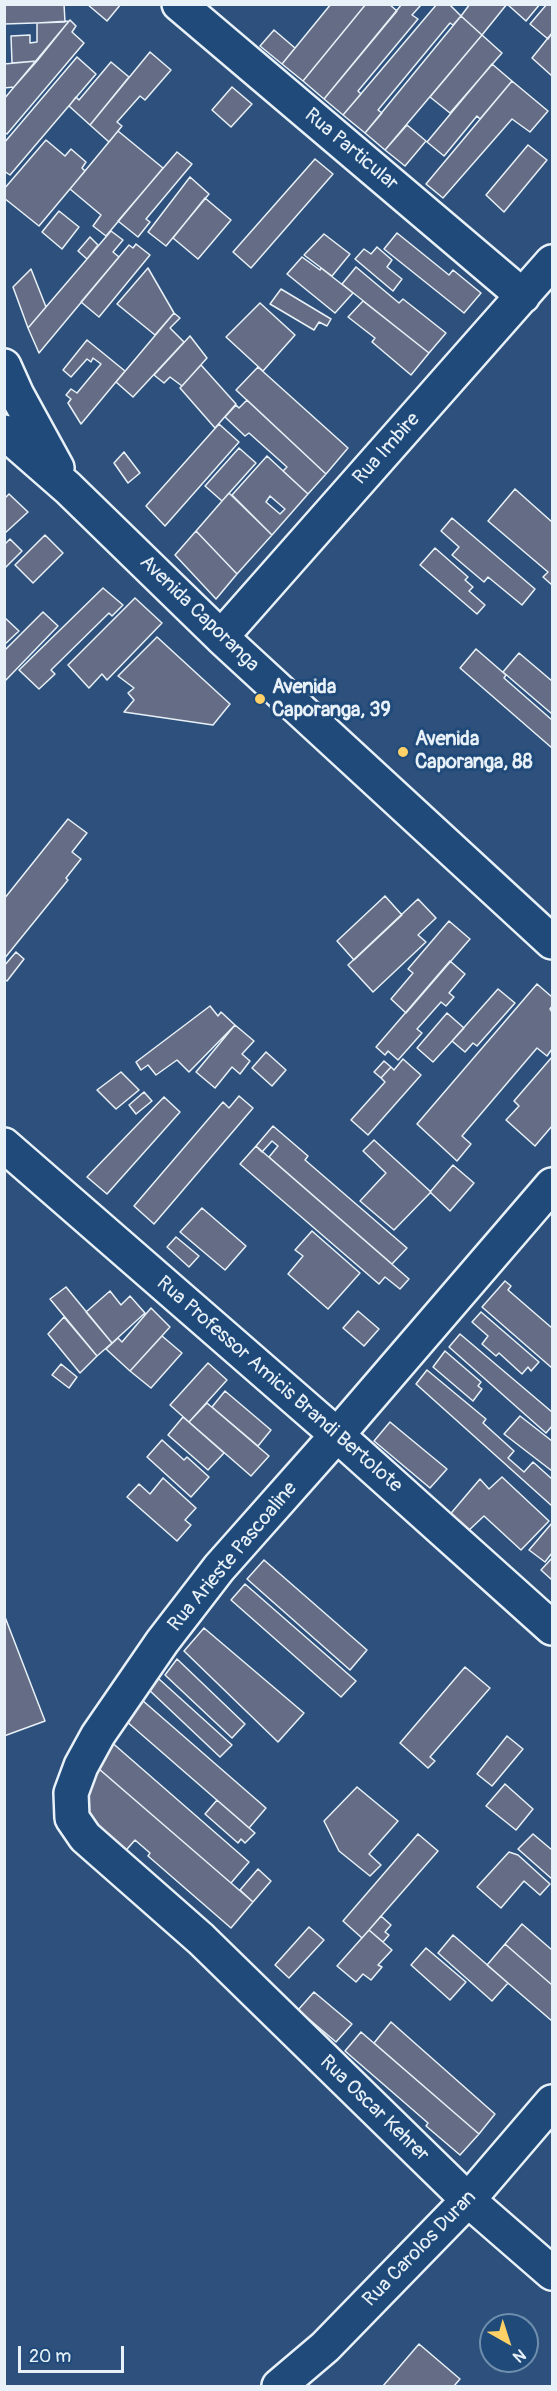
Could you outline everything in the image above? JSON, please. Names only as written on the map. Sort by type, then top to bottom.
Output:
[{"type":"street","name":"Rua Particular","points":[[179,4],[523,296]]},
{"type":"street","name":"Rua Imbire","points":[[220,637],[552,262]]},
{"type":"street","points":[[4,366],[17,395],[68,488]]},
{"type":"street","name":"Avenida Caporanga","points":[[4,432],[68,488],[220,637],[552,942]]},
{"type":"street","name":"Rua Professor Amicis Brandi Bertolote","points":[[4,1145],[337,1435],[552,1628]]},
{"type":"street","name":"Rua Arieste Pascoaline","points":[[201,1939],[85,1837],[72,1818],[71,1793],[81,1766],[98,1735],[162,1642],[219,1568],[552,1185]]},
{"type":"street","name":"Rua Oscar Kehrer","points":[[201,1939],[468,2200],[552,2273]]},
{"type":"street","name":"Rua Carolos Duran","points":[[279,2386],[325,2347],[468,2200],[552,2102]]},
{"type":"building","points":[[4,4],[64,4],[65,22],[4,24]]},
{"type":"building","points":[[87,4],[121,4],[107,21]]},
{"type":"building","points":[[331,4],[366,4],[303,81],[282,64]]},
{"type":"building","points":[[366,4],[389,4],[397,11],[324,99],[303,81]]},
{"type":"building","points":[[402,4],[421,5],[412,15],[418,19],[358,91],[361,94],[343,115],[324,99]]},
{"type":"building","points":[[437,4],[449,4],[461,16],[453,25],[450,23],[378,110],[382,113],[365,133],[343,115]]},
{"type":"building","points":[[470,4],[507,4],[482,35],[461,16]]},
{"type":"building","points":[[507,4],[540,4],[526,21]]},
{"type":"building","points":[[547,4],[552,4],[552,33],[548,39],[530,24]]},
{"type":"building","points":[[461,16],[482,35],[385,150],[365,133]]},
{"type":"building","points":[[70,20],[76,26],[72,32],[84,43],[7,134],[4,132],[4,99]]},
{"type":"building","points":[[69,21],[37,61],[12,63],[11,36],[30,35],[30,43],[37,42],[37,23]]},
{"type":"building","points":[[274,30],[295,48],[282,64],[260,46]]},
{"type":"building","points":[[552,33],[552,76],[532,58]]},
{"type":"building","points":[[482,35],[502,53],[450,113],[430,97]]},
{"type":"building","points":[[150,52],[171,70],[145,100],[140,96],[117,122],[122,126],[109,142],[90,125]]},
{"type":"building","points":[[77,57],[96,74],[10,175],[4,171],[4,143]]},
{"type":"building","points":[[37,61],[14,87],[4,88],[4,64]]},
{"type":"building","points":[[111,62],[129,77],[90,125],[69,106],[76,97],[79,100]]},
{"type":"building","points":[[492,64],[512,81],[480,119],[477,116],[444,156],[427,142]]},
{"type":"building","points":[[512,81],[548,111],[530,132],[512,119],[443,198],[426,184]]},
{"type":"building","points":[[232,87],[252,104],[231,127],[212,110]]},
{"type":"building","points":[[407,125],[426,141],[405,166],[385,150]]},
{"type":"building","points":[[118,131],[163,168],[106,236],[93,226],[101,215],[70,189]]},
{"type":"building","points":[[46,140],[65,156],[71,149],[86,162],[82,168],[85,171],[39,226],[4,198],[4,189]]},
{"type":"building","points":[[528,145],[547,160],[504,212],[486,195]]},
{"type":"building","points":[[177,152],[192,164],[146,219],[150,222],[138,237],[118,221]]},
{"type":"building","points":[[315,159],[333,174],[251,268],[233,252]]},
{"type":"building","points":[[190,177],[209,194],[166,246],[148,232]]},
{"type":"building","points":[[205,198],[231,220],[198,259],[173,238]]},
{"type":"building","points":[[59,211],[79,227],[62,249],[42,232]]},
{"type":"building","points":[[111,231],[123,240],[113,252],[119,257],[39,353],[28,328]]},
{"type":"building","points":[[397,233],[449,275],[453,270],[481,293],[464,313],[384,249]]},
{"type":"building","points":[[324,234],[350,254],[332,276],[304,255]]},
{"type":"building","points":[[90,237],[98,245],[87,259],[78,251]]},
{"type":"building","points":[[136,244],[150,255],[99,317],[81,302],[129,245],[133,248]]},
{"type":"building","points":[[377,247],[392,260],[387,267],[402,279],[393,291],[355,259],[364,249],[371,254]]},
{"type":"building","points":[[302,257],[320,270],[321,268],[353,293],[335,313],[287,274]]},
{"type":"building","points":[[356,267],[399,303],[403,299],[446,333],[429,353],[342,284]]},
{"type":"building","points":[[148,268],[174,313],[155,335],[117,304]]},
{"type":"building","points":[[31,269],[46,307],[28,328],[13,287]]},
{"type":"building","points":[[281,289],[331,319],[327,326],[319,322],[314,330],[270,304]]},
{"type":"building","points":[[363,301],[429,353],[411,375],[372,342],[375,338],[348,317]]},
{"type":"building","points":[[260,303],[295,335],[263,371],[226,337]]},
{"type":"building","points":[[174,313],[180,318],[170,328],[184,342],[133,397],[116,382]]},
{"type":"building","points":[[190,336],[207,358],[182,386],[170,377],[164,383],[154,375]]},
{"type":"building","points":[[87,340],[125,371],[81,424],[68,403],[71,399],[66,395],[71,389],[77,393],[101,364],[93,358],[91,362],[87,359],[71,377],[63,370]]},
{"type":"building","points":[[201,365],[236,404],[215,428],[180,388]]},
{"type":"building","points":[[258,367],[348,448],[326,474],[236,390]]},
{"type":"building","points":[[247,400],[326,474],[308,494],[283,471],[287,467],[249,433],[245,436],[225,417],[236,405],[239,408]]},
{"type":"building","points":[[219,424],[239,442],[165,526],[146,506]]},
{"type":"building","points":[[239,448],[256,463],[222,501],[205,486]]},
{"type":"building","points":[[124,452],[140,473],[128,483],[114,463]]},
{"type":"building","points":[[267,456],[308,494],[272,535],[232,495]],"holes":[[[270,496],[285,509],[280,514],[266,502]]]},
{"type":"building","points":[[515,489],[552,522],[552,585],[543,577],[548,572],[488,521]]},
{"type":"building","points":[[229,493],[272,535],[237,574],[196,531]]},
{"type":"building","points":[[9,494],[28,512],[4,534],[4,499]]},
{"type":"building","points":[[452,518],[535,589],[522,605],[488,577],[484,582],[452,555],[459,547],[441,531]]},
{"type":"building","points":[[196,531],[237,574],[216,599],[175,555]]},
{"type":"building","points":[[45,535],[63,553],[33,583],[15,565]]},
{"type":"building","points":[[10,539],[22,551],[4,569],[4,545]]},
{"type":"building","points":[[435,548],[468,577],[465,580],[473,587],[469,591],[485,605],[477,614],[420,565]]},
{"type":"building","points":[[103,588],[123,605],[112,616],[109,613],[51,670],[55,674],[39,689],[19,670]]},
{"type":"building","points":[[135,598],[162,623],[107,680],[102,674],[89,688],[68,665]]},
{"type":"building","points":[[43,612],[58,626],[4,682],[4,651]]},
{"type":"building","points":[[4,617],[19,631],[4,645]]},
{"type":"building","points":[[157,637],[230,704],[213,725],[124,712],[134,700],[128,693],[134,688],[118,676]]},
{"type":"building","points":[[476,649],[506,675],[504,678],[552,720],[552,748],[460,668]]},
{"type":"building","points":[[519,653],[552,681],[552,714],[503,672]]},
{"type":"building","points":[[68,819],[87,833],[72,852],[81,859],[66,878],[68,880],[4,959],[4,899]]},
{"type":"building","points":[[385,896],[402,915],[354,960],[337,941]]},
{"type":"building","points":[[418,899],[436,918],[418,935],[426,942],[373,992],[348,965]]},
{"type":"building","points":[[449,921],[470,939],[406,1013],[391,999],[413,973],[408,969]]},
{"type":"building","points":[[16,952],[24,959],[7,981],[4,979],[4,966]]},
{"type":"building","points":[[450,961],[465,974],[449,993],[454,997],[446,1006],[441,1002],[417,1029],[422,1033],[398,1060],[388,1051],[385,1055],[376,1047]]},
{"type":"building","points":[[537,984],[552,997],[550,1009],[552,1012],[552,1049],[547,1056],[537,1048],[462,1136],[471,1144],[457,1161],[417,1124]]},
{"type":"building","points":[[498,989],[515,1003],[477,1046],[473,1043],[465,1052],[452,1041]]},
{"type":"building","points":[[210,1006],[218,1016],[221,1012],[235,1025],[189,1072],[177,1060],[156,1075],[148,1065],[141,1070],[136,1062]]},
{"type":"building","points":[[447,1013],[464,1028],[433,1062],[417,1048]]},
{"type":"building","points":[[235,1025],[254,1041],[242,1054],[250,1061],[240,1074],[232,1067],[215,1088],[196,1072]]},
{"type":"building","points":[[266,1052],[286,1070],[272,1086],[252,1068]]},
{"type":"building","points":[[552,1057],[552,1126],[535,1146],[506,1120],[519,1106],[514,1101]]},
{"type":"building","points":[[403,1059],[421,1075],[368,1135],[351,1120],[385,1082],[381,1078],[391,1067],[394,1070]]},
{"type":"building","points":[[384,1061],[391,1067],[381,1078],[374,1072]]},
{"type":"building","points":[[121,1072],[139,1090],[116,1109],[97,1090]]},
{"type":"building","points":[[144,1092],[152,1101],[136,1114],[129,1105]]},
{"type":"building","points":[[239,1096],[253,1108],[154,1224],[134,1206],[223,1102],[229,1108]]},
{"type":"building","points":[[164,1097],[180,1112],[107,1194],[87,1177]]},
{"type":"building","points":[[273,1126],[308,1156],[305,1160],[407,1248],[392,1264],[269,1157],[278,1146],[272,1141],[262,1152],[256,1146]]},
{"type":"building","points":[[374,1140],[431,1192],[394,1230],[360,1201],[386,1173],[363,1151]]},
{"type":"building","points":[[256,1146],[409,1279],[400,1289],[385,1277],[379,1284],[240,1164]]},
{"type":"building","points":[[453,1165],[474,1183],[450,1211],[430,1192]]},
{"type":"building","points":[[202,1208],[246,1246],[225,1270],[180,1232]]},
{"type":"building","points":[[312,1231],[360,1273],[328,1309],[288,1274],[303,1256],[295,1250]]},
{"type":"building","points":[[176,1237],[199,1256],[189,1267],[167,1247]]},
{"type":"building","points":[[505,1281],[511,1286],[508,1290],[552,1328],[552,1368],[482,1307]]},
{"type":"building","points":[[66,1287],[112,1343],[97,1356],[50,1299]]},
{"type":"building","points":[[110,1291],[121,1305],[130,1296],[145,1313],[112,1343],[86,1312]]},
{"type":"building","points":[[151,1308],[170,1327],[130,1371],[106,1349],[118,1338],[122,1342]]},
{"type":"building","points":[[358,1311],[379,1329],[364,1346],[343,1328]]},
{"type":"building","points":[[481,1312],[539,1362],[531,1371],[528,1367],[522,1374],[499,1353],[496,1356],[482,1344],[488,1336],[472,1322]]},
{"type":"building","points":[[64,1317],[97,1356],[80,1373],[48,1334]]},
{"type":"building","points":[[460,1334],[552,1412],[552,1426],[546,1433],[449,1347]]},
{"type":"building","points":[[162,1336],[182,1353],[151,1388],[130,1371]]},
{"type":"building","points":[[445,1351],[481,1382],[478,1386],[482,1389],[473,1401],[433,1367]]},
{"type":"building","points":[[208,1363],[227,1380],[189,1422],[170,1405]]},
{"type":"building","points":[[61,1364],[77,1377],[69,1388],[52,1375]]},
{"type":"building","points":[[427,1370],[486,1419],[483,1423],[514,1451],[508,1458],[524,1472],[533,1462],[552,1479],[552,1506],[416,1384]]},
{"type":"building","points":[[225,1391],[271,1430],[258,1446],[212,1407]]},
{"type":"building","points":[[207,1403],[269,1456],[251,1476],[189,1422]]},
{"type":"building","points":[[520,1416],[552,1441],[552,1471],[504,1434]]},
{"type":"building","points":[[183,1417],[224,1453],[208,1470],[168,1435]]},
{"type":"building","points":[[390,1422],[447,1469],[430,1488],[374,1441]]},
{"type":"building","points":[[162,1440],[184,1460],[187,1457],[209,1477],[191,1497],[147,1457]]},
{"type":"building","points":[[502,1477],[549,1521],[521,1550],[484,1516],[467,1532],[447,1518],[480,1479],[489,1489]]},
{"type":"building","points":[[163,1478],[196,1508],[185,1520],[191,1525],[177,1541],[127,1497],[139,1484],[150,1494]]},
{"type":"building","points":[[552,1523],[552,1553],[545,1562],[529,1550]]},
{"type":"building","points":[[552,1558],[552,1580],[541,1570]]},
{"type":"building","points":[[264,1560],[367,1650],[350,1670],[247,1579]]},
{"type":"building","points":[[245,1584],[356,1681],[341,1697],[231,1600]]},
{"type":"building","points":[[4,1617],[45,1721],[4,1736]]},
{"type":"building","points":[[204,1628],[304,1713],[278,1742],[184,1651]]},
{"type":"building","points":[[177,1659],[245,1724],[232,1738],[165,1675]]},
{"type":"building","points":[[465,1667],[490,1688],[430,1757],[435,1761],[428,1768],[400,1743]]},
{"type":"building","points":[[159,1679],[232,1745],[220,1757],[147,1688]]},
{"type":"building","points":[[142,1700],[266,1808],[249,1828],[126,1721]]},
{"type":"building","points":[[507,1736],[523,1749],[492,1786],[477,1774]]},
{"type":"building","points":[[109,1740],[249,1862],[231,1883],[91,1762]]},
{"type":"building","points":[[99,1769],[253,1902],[231,1928],[148,1856],[150,1853],[135,1840],[121,1856],[89,1827],[81,1790]]},
{"type":"building","points":[[505,1784],[533,1809],[516,1830],[486,1806]]},
{"type":"building","points":[[357,1787],[398,1821],[369,1854],[381,1865],[370,1876],[339,1851],[324,1821]]},
{"type":"building","points":[[217,1800],[255,1833],[245,1843],[241,1839],[238,1843],[205,1814]]},
{"type":"building","points":[[418,1834],[438,1851],[362,1938],[343,1921]]},
{"type":"building","points":[[533,1834],[552,1850],[552,1879],[518,1849]]},
{"type":"building","points":[[509,1852],[518,1855],[550,1884],[540,1895],[524,1881],[501,1908],[477,1887]]},
{"type":"building","points":[[258,1869],[271,1881],[253,1902],[240,1890]]},
{"type":"building","points":[[381,1916],[391,1925],[385,1932],[389,1935],[383,1942],[369,1930]]},
{"type":"building","points":[[522,1924],[552,1950],[552,1985],[505,1944]]},
{"type":"building","points":[[309,1927],[324,1940],[289,1978],[275,1965]]},
{"type":"building","points":[[369,1930],[392,1950],[378,1965],[382,1967],[371,1980],[363,1974],[356,1982],[337,1966]]},
{"type":"building","points":[[453,1935],[508,1983],[492,2001],[438,1953]]},
{"type":"building","points":[[505,1944],[552,1985],[552,2021],[487,1965]]},
{"type":"building","points":[[426,1948],[466,1982],[450,2000],[411,1965]]},
{"type":"building","points":[[314,1992],[352,2024],[336,2042],[298,2010]]},
{"type":"building","points":[[391,2022],[495,2114],[479,2134],[374,2043]]},
{"type":"building","points":[[361,2032],[479,2134],[460,2155],[426,2126],[428,2123],[345,2051]]},
{"type":"building","points":[[419,2344],[460,2379],[454,2386],[383,2386]]},
{"type":"place","name":"Avenida Caporanga, 39","points":[[260,699]]},
{"type":"place","name":"Avenida Caporanga, 88","points":[[403,752]]}]
